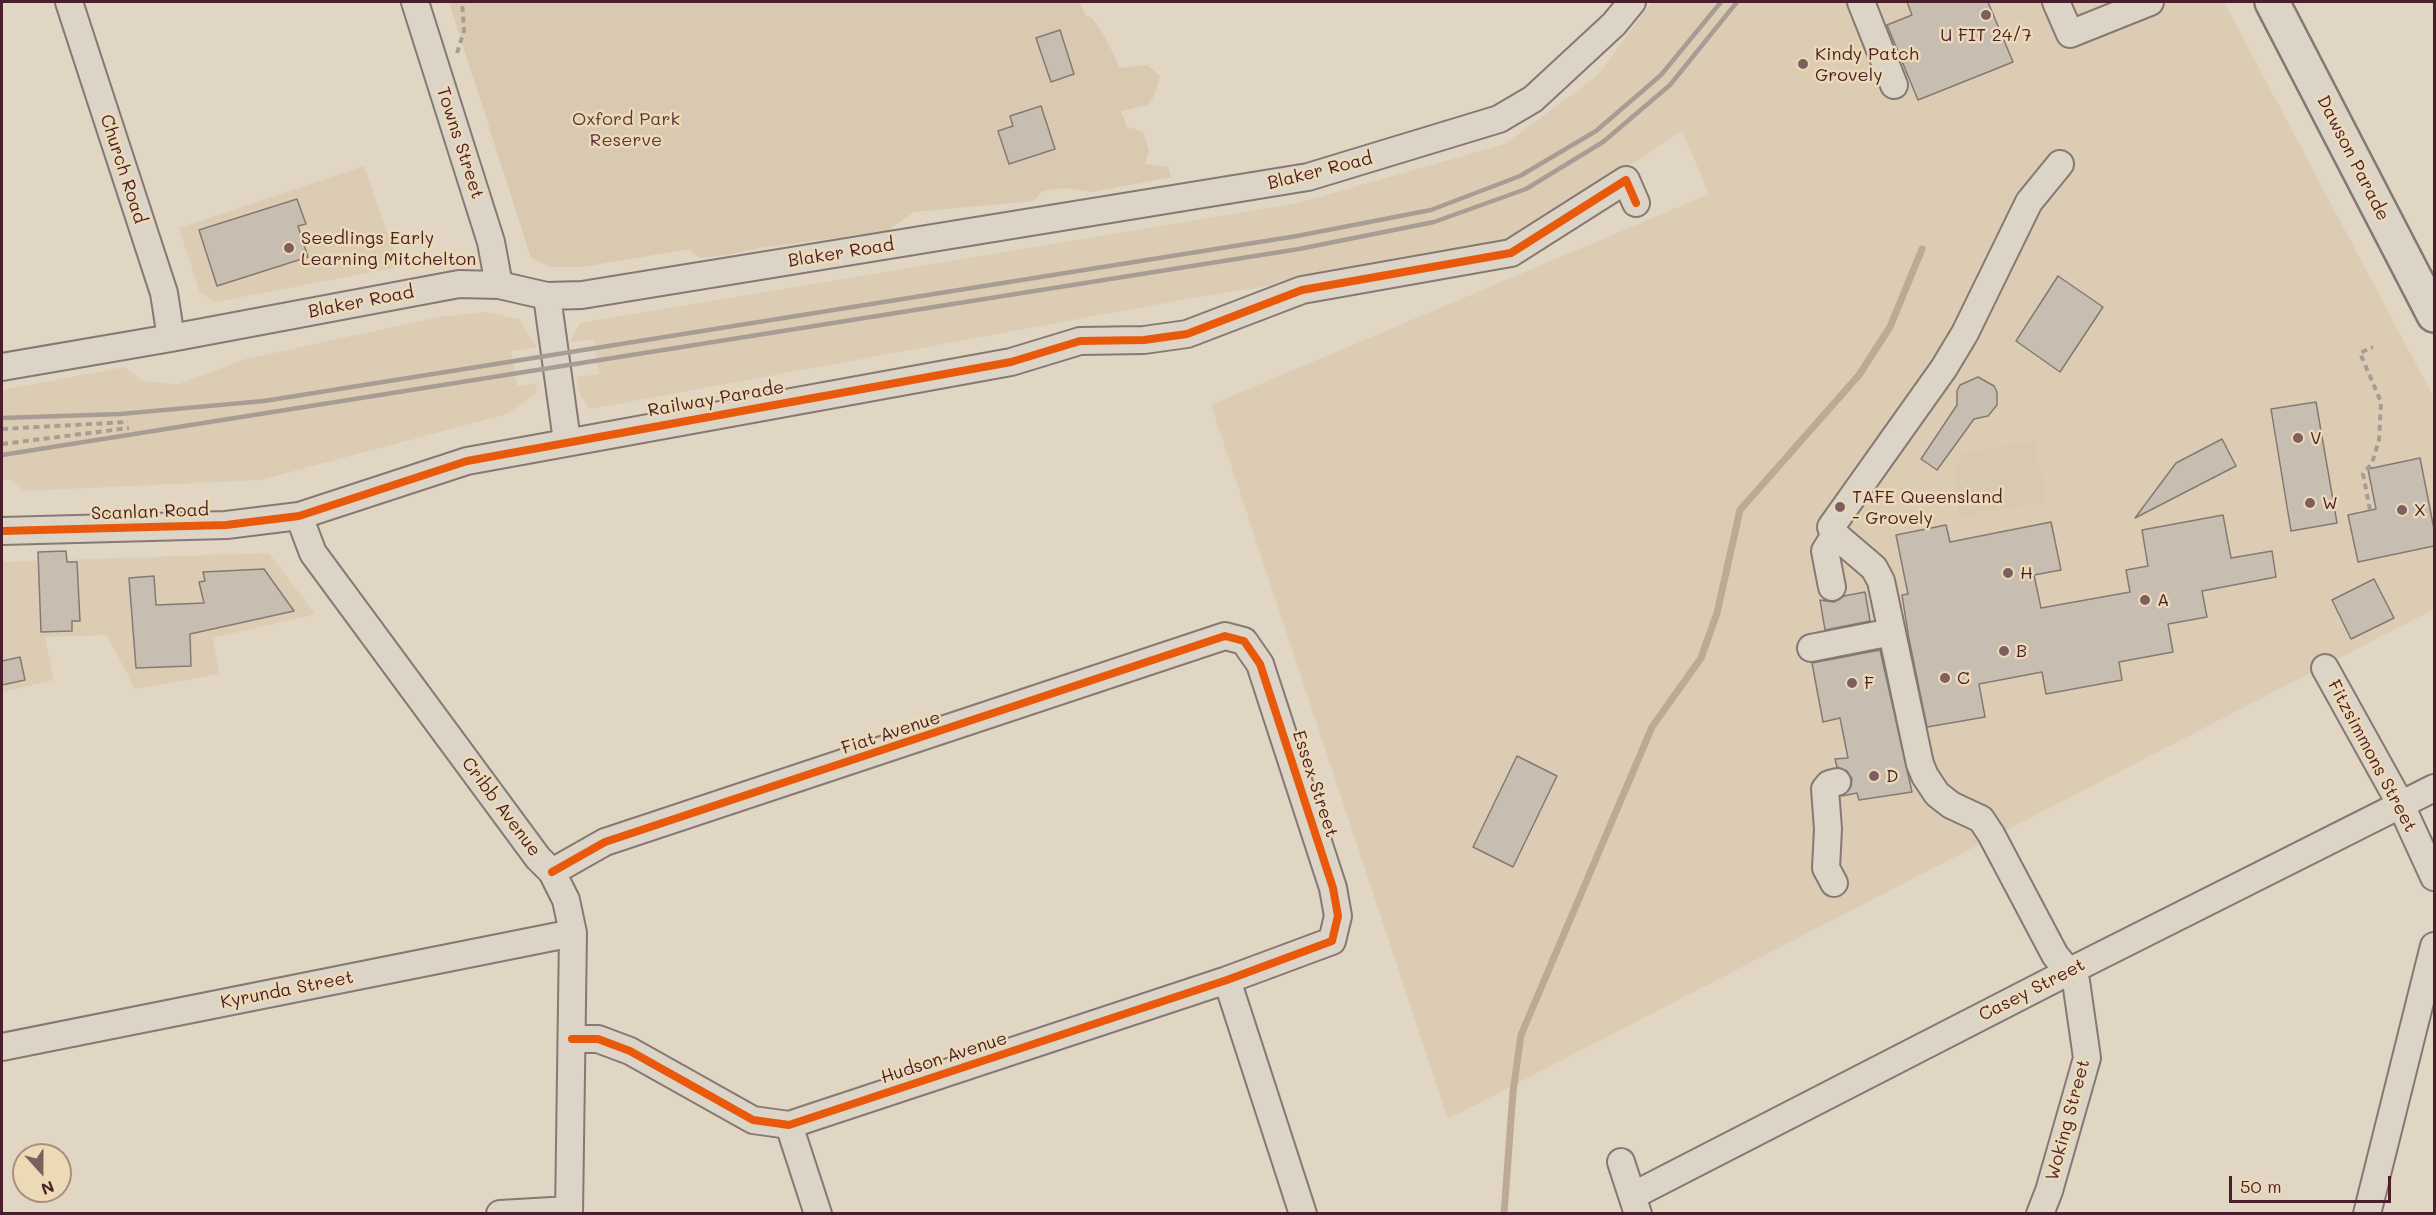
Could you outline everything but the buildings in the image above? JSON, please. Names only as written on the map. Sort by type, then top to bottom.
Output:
[{"type":"main road","name":"Dawson Parade","points":[[2272,2],[2434,315]]},
{"type":"street","name":"Church Road","points":[[69,2],[164,293],[171,338]]},
{"type":"street","name":"Towns Street","points":[[415,2],[491,242],[500,285]]},
{"type":"street","name":"Blaker Road","points":[[2,367],[459,284],[500,285],[547,296],[582,295],[1308,177],[1499,119],[1533,99],[1614,24],[1632,2]]},
{"type":"street","points":[[1861,2],[1894,85]]},
{"type":"street","points":[[2056,2],[2070,34],[2150,2]]},
{"type":"street","points":[[1832,587],[1825,550],[1835,535],[1831,523],[1944,368],[1965,333],[2029,202],[2060,164]]},
{"type":"street","name":"Railway Parade","points":[[299,516],[467,461],[1011,362],[1080,341],[1144,340],[1187,334],[1302,290],[1511,253],[1626,180],[1636,203]]},
{"type":"street","points":[[547,296],[567,441]]},
{"type":"street","name":"Scanlan Road","points":[[2,531],[229,525],[299,516]]},
{"type":"street","name":"Cribb Avenue","points":[[299,516],[313,553],[538,858],[552,872],[566,900],[573,933],[569,1212]]},
{"type":"street","name":"Woking Street","points":[[1835,535],[1874,568],[1881,581],[1920,764],[1925,776],[1937,794],[1951,805],[1981,819],[2055,955],[2076,981],[2087,1058],[2049,1191],[2040,1214]]},
{"type":"street","points":[[1811,648],[1892,632]]},
{"type":"street","name":"Fiat Avenue","points":[[552,872],[605,842],[1225,636],[1244,641]]},
{"type":"street","name":"Essex Street","points":[[1244,641],[1260,664],[1333,888],[1338,915],[1332,941]]},
{"type":"street","name":"Fitzsimmons Street","points":[[2325,668],[2401,805],[2434,877]]},
{"type":"street","points":[[1834,883],[1826,868],[1828,829],[1825,789],[1829,784],[1837,783]]},
{"type":"street","name":"Casey Street","points":[[1635,1205],[2068,972],[2434,788]]},
{"type":"street","name":"Kyrunda Street","points":[[2,1047],[573,933]]},
{"type":"street","name":"Hudson Avenue","points":[[572,1039],[598,1039],[630,1051],[753,1120],[789,1125],[1227,980],[1332,941]]},
{"type":"street","points":[[2367,1214],[2434,946]]},
{"type":"street","points":[[1227,980],[1303,1214]]},
{"type":"street","points":[[789,1125],[818,1214]]},
{"type":"street","points":[[1621,1162],[1635,1205]]},
{"type":"street","points":[[500,1214],[569,1212]]},
{"type":"path","points":[[436,66],[455,57],[463,39],[462,2]]},
{"type":"path","points":[[2370,510],[2363,474],[2372,463],[2379,440],[2381,402],[2360,353],[2373,347]]},
{"type":"path","points":[[2,429],[128,422]]},
{"type":"path","points":[[2,444],[129,428]]},
{"type":"shaded area","name":"TAFE Queensland - Grovely","points":[[1652,2],[2224,2],[2434,398],[2434,609],[1448,1119],[1211,405],[1709,194],[1682,131],[1506,247],[1176,301],[590,409],[580,394],[576,377],[599,374],[594,339],[570,342],[580,323],[1298,203],[1505,144],[1597,76]]},
{"type":"shaded area","name":"Seedlings Early Learning Mitchelton","points":[[364,166],[399,267],[215,302],[200,293],[179,228]]},
{"type":"shaded area","points":[[485,312],[519,319],[537,347],[511,351],[517,386],[540,383],[535,387],[537,393],[507,414],[260,480],[24,491],[12,480],[2,480],[2,390],[125,367],[141,380],[176,385],[246,359],[439,317]]},
{"type":"shaded area","points":[[269,553],[315,614],[213,638],[219,674],[135,689],[107,635],[45,637],[54,680],[2,692],[2,562]]},
{"type":"green space","name":"Oxford Park Reserve","points":[[449,2],[1080,2],[1085,15],[1092,18],[1104,35],[1120,68],[1147,65],[1160,76],[1153,98],[1147,105],[1121,111],[1128,130],[1130,127],[1143,132],[1149,150],[1145,164],[1168,167],[1171,177],[1092,192],[1065,188],[1042,191],[1034,201],[914,212],[887,231],[760,248],[727,255],[699,258],[690,249],[582,267],[552,267],[531,258]]},
{"type":"green space","points":[[2035,441],[2046,502],[1959,517],[1953,481],[1962,454]]},
{"type":"waterway","points":[[1504,1214],[1513,1092],[1521,1035],[1652,727],[1701,658],[1717,613],[1740,510],[1859,375],[1890,327],[1922,249]]},
{"type":"railway","points":[[2,418],[120,414],[264,401],[1297,236],[1431,210],[1520,176],[1596,131],[1661,75],[1721,2]]},
{"type":"railway","points":[[2,455],[1299,249],[1434,222],[1526,189],[1603,142],[1670,85],[1737,2]]},
{"type":"cycle path","points":[[2,531],[226,525],[299,516],[467,461],[1011,362],[1080,341],[1144,340],[1187,334],[1302,290],[1511,253],[1626,180],[1636,203]]},
{"type":"cycle path","points":[[552,872],[605,842],[1225,636],[1244,641],[1260,664],[1333,888],[1338,916],[1332,941],[1227,980],[789,1125],[753,1120],[630,1051],[598,1039],[572,1039]]},
{"type":"place","name":"U FIT 24/7","points":[[1986,15]]},
{"type":"place","name":"Kindy Patch Grovely","points":[[1803,64]]},
{"type":"place","name":"Seedlings Early Learning Mitchelton","points":[[289,248]]},
{"type":"place","name":"V","points":[[2298,438]]},
{"type":"place","name":"W","points":[[2310,503]]},
{"type":"place","name":"TAFE Queensland - Grovely","points":[[1840,507]]},
{"type":"place","name":"X","points":[[2402,510]]},
{"type":"place","name":"H","points":[[2008,573]]},
{"type":"place","name":"A","points":[[2145,600]]},
{"type":"place","name":"B","points":[[2004,651]]},
{"type":"place","name":"C","points":[[1945,678]]},
{"type":"place","name":"F","points":[[1852,683]]},
{"type":"place","name":"D","points":[[1874,776]]}]
